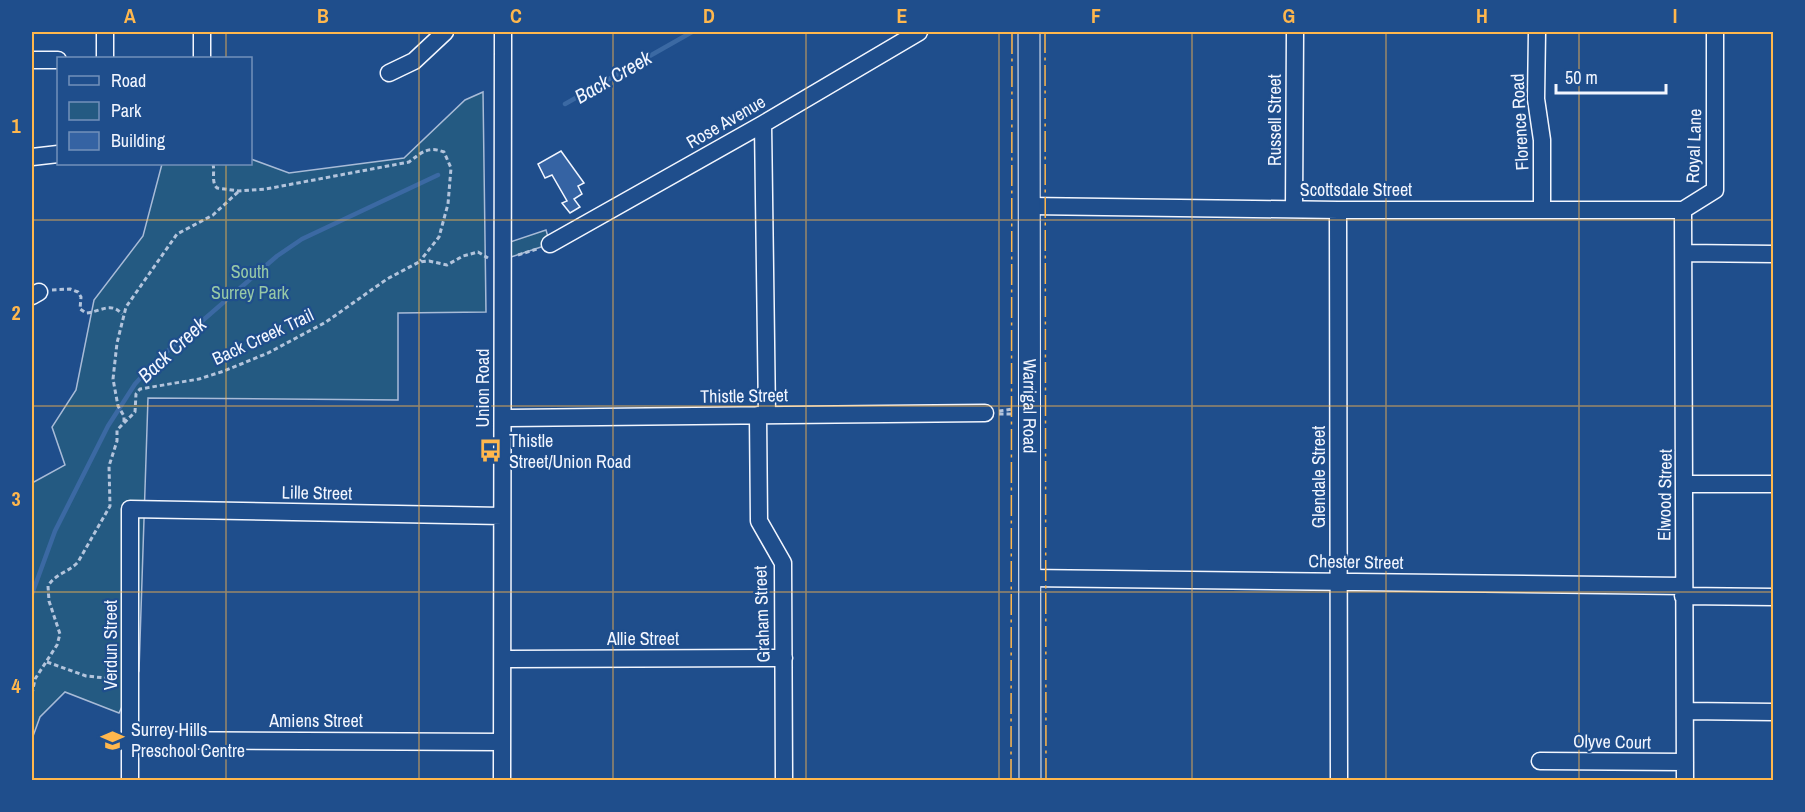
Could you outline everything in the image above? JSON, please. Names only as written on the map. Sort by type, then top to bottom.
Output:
[{"type":"main road","name":"Warrigal Road","points":[[1029,32],[1030,780]]},
{"type":"street","points":[[105,32],[105,57]]},
{"type":"street","points":[[202,32],[202,57]]},
{"type":"street","points":[[389,73],[414,61],[445,32]]},
{"type":"street","name":"Union Road","points":[[502,32],[502,780]]},
{"type":"street","name":"Rose Avenue","points":[[550,244],[763,124],[919,32]]},
{"type":"street","name":"Russell Street","points":[[1294,209],[1295,32]]},
{"type":"street","name":"Florence Road","points":[[1537,32],[1536,99],[1542,140],[1542,210]]},
{"type":"street","name":"Royal Lane","points":[[1683,210],[1715,190],[1715,32]]},
{"type":"street","points":[[32,60],[57,60]]},
{"type":"street","name":"Graham Street","points":[[763,124],[763,415],[759,521],[783,564],[784,780]]},
{"type":"street","points":[[32,157],[57,154]]},
{"type":"street","name":"Scottsdale Street","points":[[1030,206],[1338,210],[1683,210]]},
{"type":"street","name":"Glendale Street","points":[[1338,210],[1339,780]]},
{"type":"street","name":"Elwood Street","points":[[1683,210],[1685,780]]},
{"type":"street","points":[[1684,253],[1773,254]]},
{"type":"street","name":"Thistle Street","points":[[503,418],[985,413]]},
{"type":"street","points":[[1684,484],[1773,484]]},
{"type":"street","name":"Lille Street","points":[[130,509],[502,516]]},
{"type":"street","name":"Verdun Street","points":[[130,509],[130,780]]},
{"type":"street","name":"Chester Street","points":[[1029,578],[1339,582],[1683,591],[1773,597]]},
{"type":"street","name":"Allie Street","points":[[503,659],[784,658]]},
{"type":"street","points":[[1685,711],[1773,712]]},
{"type":"street","name":"Amiens Street","points":[[130,740],[502,742]]},
{"type":"street","name":"Olyve Court","points":[[1540,761],[1684,762]]},
{"type":"path","points":[[213,165],[215,186],[239,191],[266,189],[409,162],[425,149],[444,152],[451,168],[448,204],[439,237],[419,262]]},
{"type":"path","points":[[232,189],[234,196]]},
{"type":"path","points":[[124,422],[124,416],[118,406],[113,379],[116,350],[126,307],[177,234],[213,215],[239,191]]},
{"type":"path","points":[[502,260],[550,244]]},
{"type":"path","points":[[419,262],[429,261],[447,265],[474,252]]},
{"type":"path","name":"Back Creek Trail","points":[[32,694],[35,679],[57,645],[60,634],[49,601],[48,586],[55,578],[73,568],[78,562],[110,506],[109,466],[117,441],[117,430],[135,412],[136,394],[140,388],[212,375],[268,353],[326,322],[387,279],[419,262]]},
{"type":"path","points":[[35,294],[70,289],[80,294],[80,309],[86,313],[110,307],[120,310],[123,315]]},
{"type":"path","points":[[985,413],[1029,410]]},
{"type":"path","points":[[985,413],[1029,410]]},
{"type":"path","points":[[47,662],[86,676],[105,679],[130,678]]},
{"type":"green space","name":"South Surrey Park","points":[[483,92],[486,312],[398,313],[398,400],[148,398],[139,671],[119,713],[65,692],[40,717],[32,739],[32,483],[65,465],[52,427],[76,390],[94,300],[143,236],[162,165],[252,165],[252,159],[289,173],[404,158],[465,100]]},
{"type":"green space","points":[[546,230],[550,244],[511,257],[507,243]]},
{"type":"building","points":[[561,151],[584,183],[578,186],[582,194],[574,199],[580,207],[570,213],[562,203],[567,201],[552,175],[545,178],[538,164]]},
{"type":"waterway","name":"Back Creek","points":[[565,104],[692,32]]},
{"type":"waterway","name":"Back Creek","points":[[32,594],[55,531],[108,426],[135,384],[156,361],[277,256],[302,239],[438,175]]},
{"type":"power","points":[[1011,780],[1012,32]]},
{"type":"power","points":[[1045,32],[1046,780]]},
{"type":"place","name":"Thistle Street/Union Road","points":[[491,451]]},
{"type":"place","name":"Surrey Hills Preschool Centre","points":[[113,740]]}]
